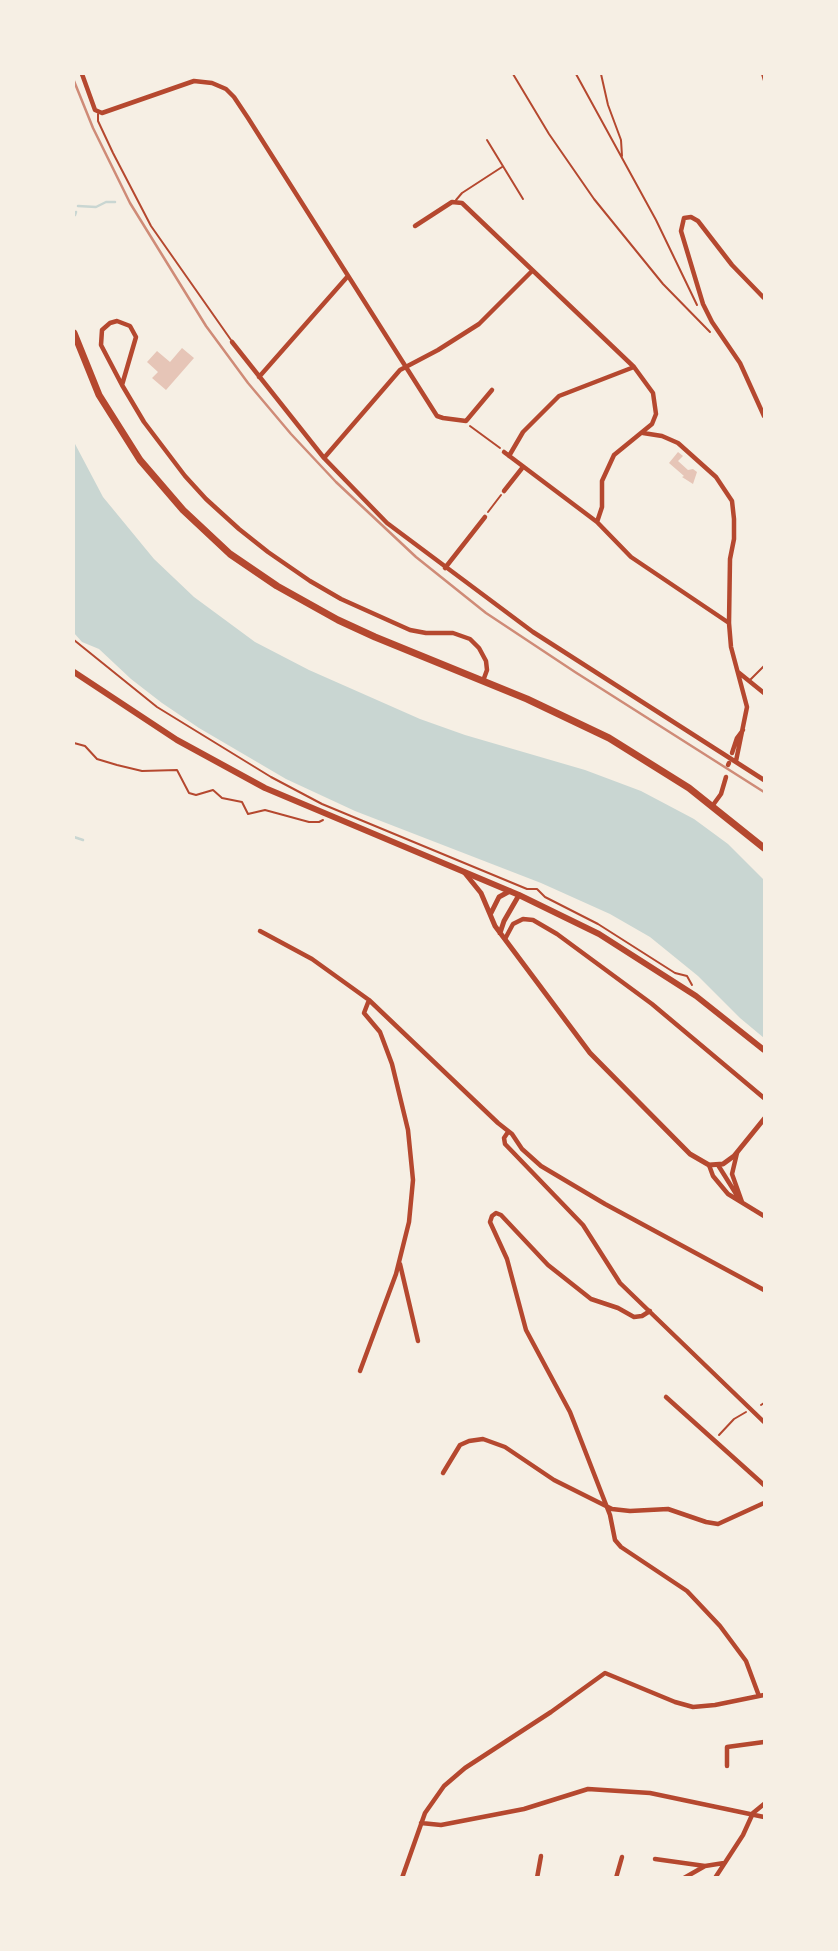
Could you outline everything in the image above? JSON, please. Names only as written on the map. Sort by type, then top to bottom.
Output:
[{"type":"main road","points":[[74,333],[99,395],[134,452],[157,483],[216,542],[276,586],[328,615],[591,728],[646,759],[713,805],[765,848]]},
{"type":"main road","points":[[74,672],[177,740],[265,788],[326,816],[519,895],[619,946],[695,996],[765,1050]]},
{"type":"street","points":[[82,74],[98,113],[106,113],[186,83],[200,81],[220,86],[234,97],[437,415],[464,421],[492,390]]},
{"type":"street","points":[[415,226],[456,201],[465,206],[634,367],[653,393],[656,414],[652,424],[614,455],[602,481],[601,507],[597,522]]},
{"type":"street","points":[[765,298],[720,252],[702,225],[691,217],[684,218],[681,231],[699,296],[712,322],[740,363],[765,416]]},
{"type":"street","points":[[324,458],[405,367],[479,324],[533,271]]},
{"type":"street","points":[[259,377],[348,276]]},
{"type":"street","points":[[122,385],[136,337],[131,326],[117,321],[102,330],[100,341],[122,385],[144,422],[172,460],[206,499],[239,529],[310,581],[341,599],[413,631],[453,633],[470,639],[486,661],[483,681]]},
{"type":"street","points":[[232,342],[324,458],[387,523],[533,632],[765,780]]},
{"type":"street","points":[[634,367],[559,396],[523,432],[507,454],[597,522],[631,557],[729,623]]},
{"type":"street","points":[[642,433],[662,436],[678,443],[716,477],[732,501],[734,529],[730,559],[729,623],[737,671],[747,707],[736,761]]},
{"type":"street","points":[[504,491],[523,467]]},
{"type":"street","points":[[445,568],[485,517]]},
{"type":"street","points":[[737,671],[765,693]]},
{"type":"street","points":[[732,753],[737,738],[744,730]]},
{"type":"street","points":[[713,805],[721,794],[726,777]]},
{"type":"street","points":[[464,872],[481,892],[495,926],[590,1053],[685,1150],[709,1165],[718,1165],[730,1159],[765,1119]]},
{"type":"street","points":[[491,913],[499,898],[510,891]]},
{"type":"street","points":[[500,933],[519,895]]},
{"type":"street","points":[[505,940],[517,920],[538,922],[580,950],[683,1028],[765,1098]]},
{"type":"street","points":[[260,931],[312,959],[369,1000],[512,1134],[523,1149],[557,1176],[765,1290]]},
{"type":"street","points":[[360,1371],[394,1281],[409,1222],[413,1163],[408,1130],[389,1055],[380,1032],[364,1013],[369,1000]]},
{"type":"street","points":[[508,1132],[504,1140],[508,1147],[583,1225],[614,1276],[765,1422]]},
{"type":"street","points":[[737,1152],[732,1174],[743,1202]]},
{"type":"street","points":[[709,1165],[722,1188],[765,1216]]},
{"type":"street","points":[[718,1165],[743,1202]]},
{"type":"street","points":[[402,1878],[425,1813],[444,1786],[465,1768],[551,1712],[605,1672],[685,1706],[715,1705],[762,1696],[749,1665],[720,1626],[687,1591],[618,1544],[607,1506],[568,1407],[528,1334],[507,1259],[490,1222],[492,1216],[496,1213],[502,1215],[548,1265],[591,1299],[637,1318],[650,1311]]},
{"type":"street","points":[[399,1260],[418,1341]]},
{"type":"street","points":[[666,1396],[765,1485]]},
{"type":"street","points":[[443,1473],[461,1444],[474,1440],[489,1441],[512,1451],[566,1487],[612,1509],[668,1509],[718,1524],[765,1503]]},
{"type":"street","points":[[727,1766],[727,1747],[765,1742]]},
{"type":"street","points":[[421,1823],[441,1825],[524,1809],[588,1789],[650,1793],[765,1817]]},
{"type":"street","points":[[715,1878],[743,1835],[753,1813],[765,1804]]},
{"type":"street","points":[[537,1878],[541,1856]]},
{"type":"street","points":[[616,1878],[621,1857]]},
{"type":"street","points":[[655,1859],[705,1866],[724,1863]]},
{"type":"street","points":[[684,1878],[705,1866]]},
{"type":"lane","points":[[98,113],[113,153],[151,226],[232,342]]},
{"type":"lane","points":[[487,140],[523,199]]},
{"type":"lane","points":[[456,201],[462,193],[503,167]]},
{"type":"lane","points":[[749,682],[765,666]]},
{"type":"path","points":[[513,74],[549,134],[594,199],[663,284],[713,334],[721,335]]},
{"type":"path","points":[[576,74],[656,220],[698,307]]},
{"type":"path","points":[[601,74],[608,105],[621,140],[621,158]]},
{"type":"path","points":[[763,74],[765,81]]},
{"type":"path","points":[[464,421],[507,454]]},
{"type":"path","points":[[485,517],[504,491]]},
{"type":"path","points":[[74,640],[157,707],[278,781],[322,804],[527,888],[537,889],[545,897]]},
{"type":"path","points":[[74,743],[85,746],[97,759],[125,768],[142,771],[177,770],[189,793],[196,795],[213,790],[224,799],[242,802],[248,814],[265,810],[314,823],[320,822],[326,816]]},
{"type":"path","points":[[704,1429],[721,1435],[734,1419],[747,1412]]},
{"type":"shaded area","points":[[74,442],[103,497],[154,559],[194,597],[255,642],[309,670],[420,719],[585,770],[641,791],[694,819],[728,844],[764,880],[764,1038],[698,976],[650,937],[610,914],[541,883],[355,811],[286,779],[199,728],[131,679],[99,649],[82,642],[74,633]]},
{"type":"building","points":[[182,348],[194,358],[166,390],[152,378],[158,372],[147,362],[157,351],[170,362]]},
{"type":"building","points":[[678,452],[683,456],[678,461],[688,470],[697,472],[693,484],[669,463]]},
{"type":"waterway","points":[[78,206],[96,207],[106,202],[115,202]]},
{"type":"waterway","points":[[74,837],[83,840]]},
{"type":"railway","points":[[74,81],[93,128],[130,203],[206,326],[248,383],[336,482],[416,557],[486,613],[764,792]]}]
